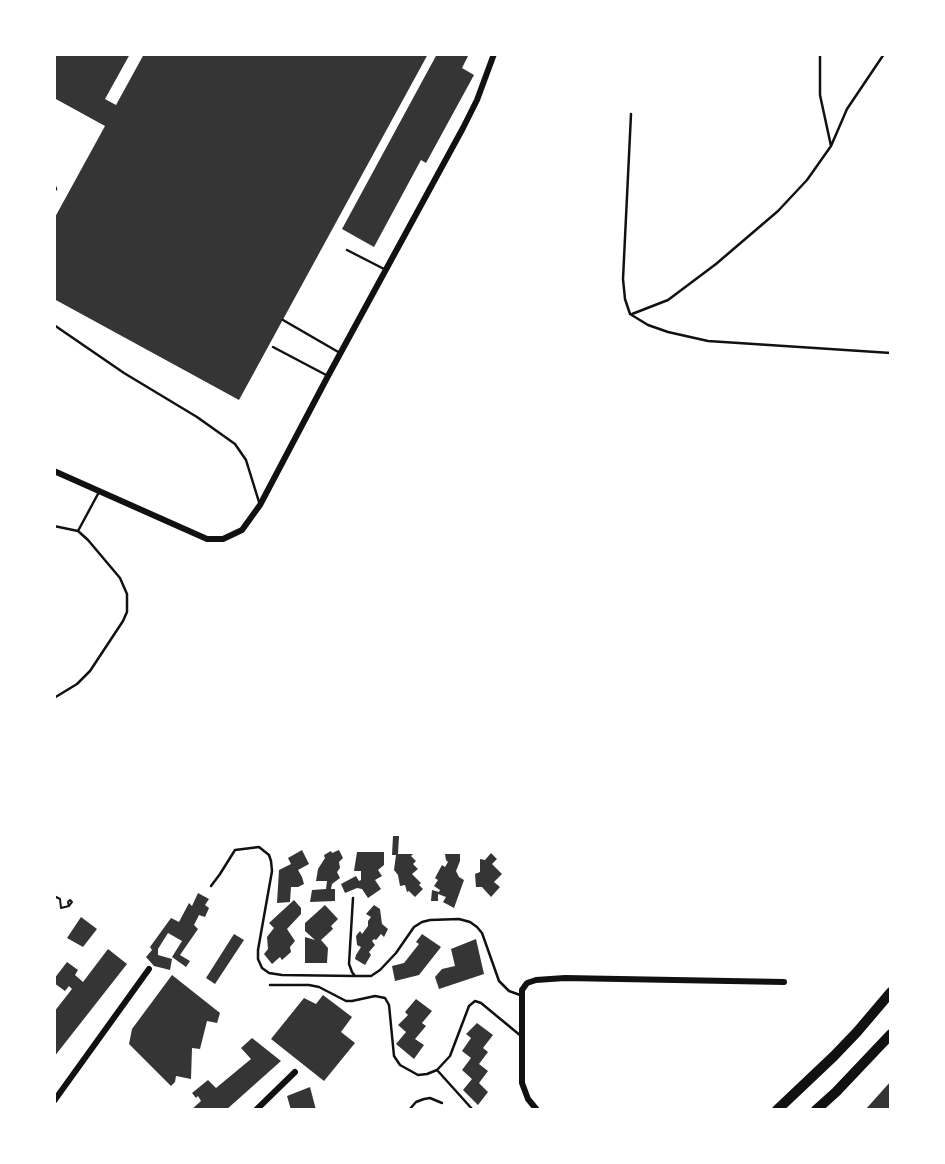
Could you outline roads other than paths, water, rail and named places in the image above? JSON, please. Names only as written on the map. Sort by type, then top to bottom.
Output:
[{"type":"highway","points":[[777,1110],[842,1048],[891,992]]},
{"type":"highway","points":[[816,1110],[891,1034]]},
{"type":"street","points":[[54,471],[207,539],[216,541],[229,538],[242,530],[260,505],[464,128],[494,54]]},
{"type":"street","points":[[54,1101],[149,969]]},
{"type":"street","points":[[537,1110],[528,1099],[522,1083],[522,990],[527,983],[565,978],[784,982]]},
{"type":"street","points":[[256,1110],[295,1072]]},
{"type":"lane","points":[[820,54],[820,95],[831,146]]},
{"type":"lane","points":[[630,314],[668,300],[716,264],[778,211],[807,180],[831,146],[847,109],[884,54]]},
{"type":"lane","points":[[631,114],[623,279],[630,314],[648,325],[668,332],[708,341],[891,353]]},
{"type":"lane","points":[[54,184],[54,191]]},
{"type":"lane","points":[[347,250],[386,270]]},
{"type":"lane","points":[[283,320],[341,353]]},
{"type":"lane","points":[[54,325],[124,373],[197,416],[235,444],[246,460],[260,505]]},
{"type":"lane","points":[[273,347],[328,376]]},
{"type":"lane","points":[[78,531],[99,492]]},
{"type":"lane","points":[[54,526],[78,531],[88,540],[120,578],[127,594],[127,612],[89,671],[77,684],[54,698]]},
{"type":"lane","points":[[211,886],[235,850],[259,847],[268,855],[272,871],[258,941],[258,959],[262,968],[269,973],[371,976],[396,953],[414,927],[430,919],[459,919],[470,922],[482,933],[499,981],[509,991],[522,996]]},
{"type":"lane","points":[[352,898],[349,964],[355,976]]},
{"type":"lane","points":[[270,985],[319,987],[346,1001],[375,996],[385,998],[389,1005],[396,1060],[418,1075],[437,1070],[450,1056],[469,1006],[475,1001],[521,1035]]},
{"type":"lane","points":[[437,1070],[473,1110]]},
{"type":"lane","points":[[409,1110],[416,1102],[424,1099],[430,1098],[442,1103]]}]
